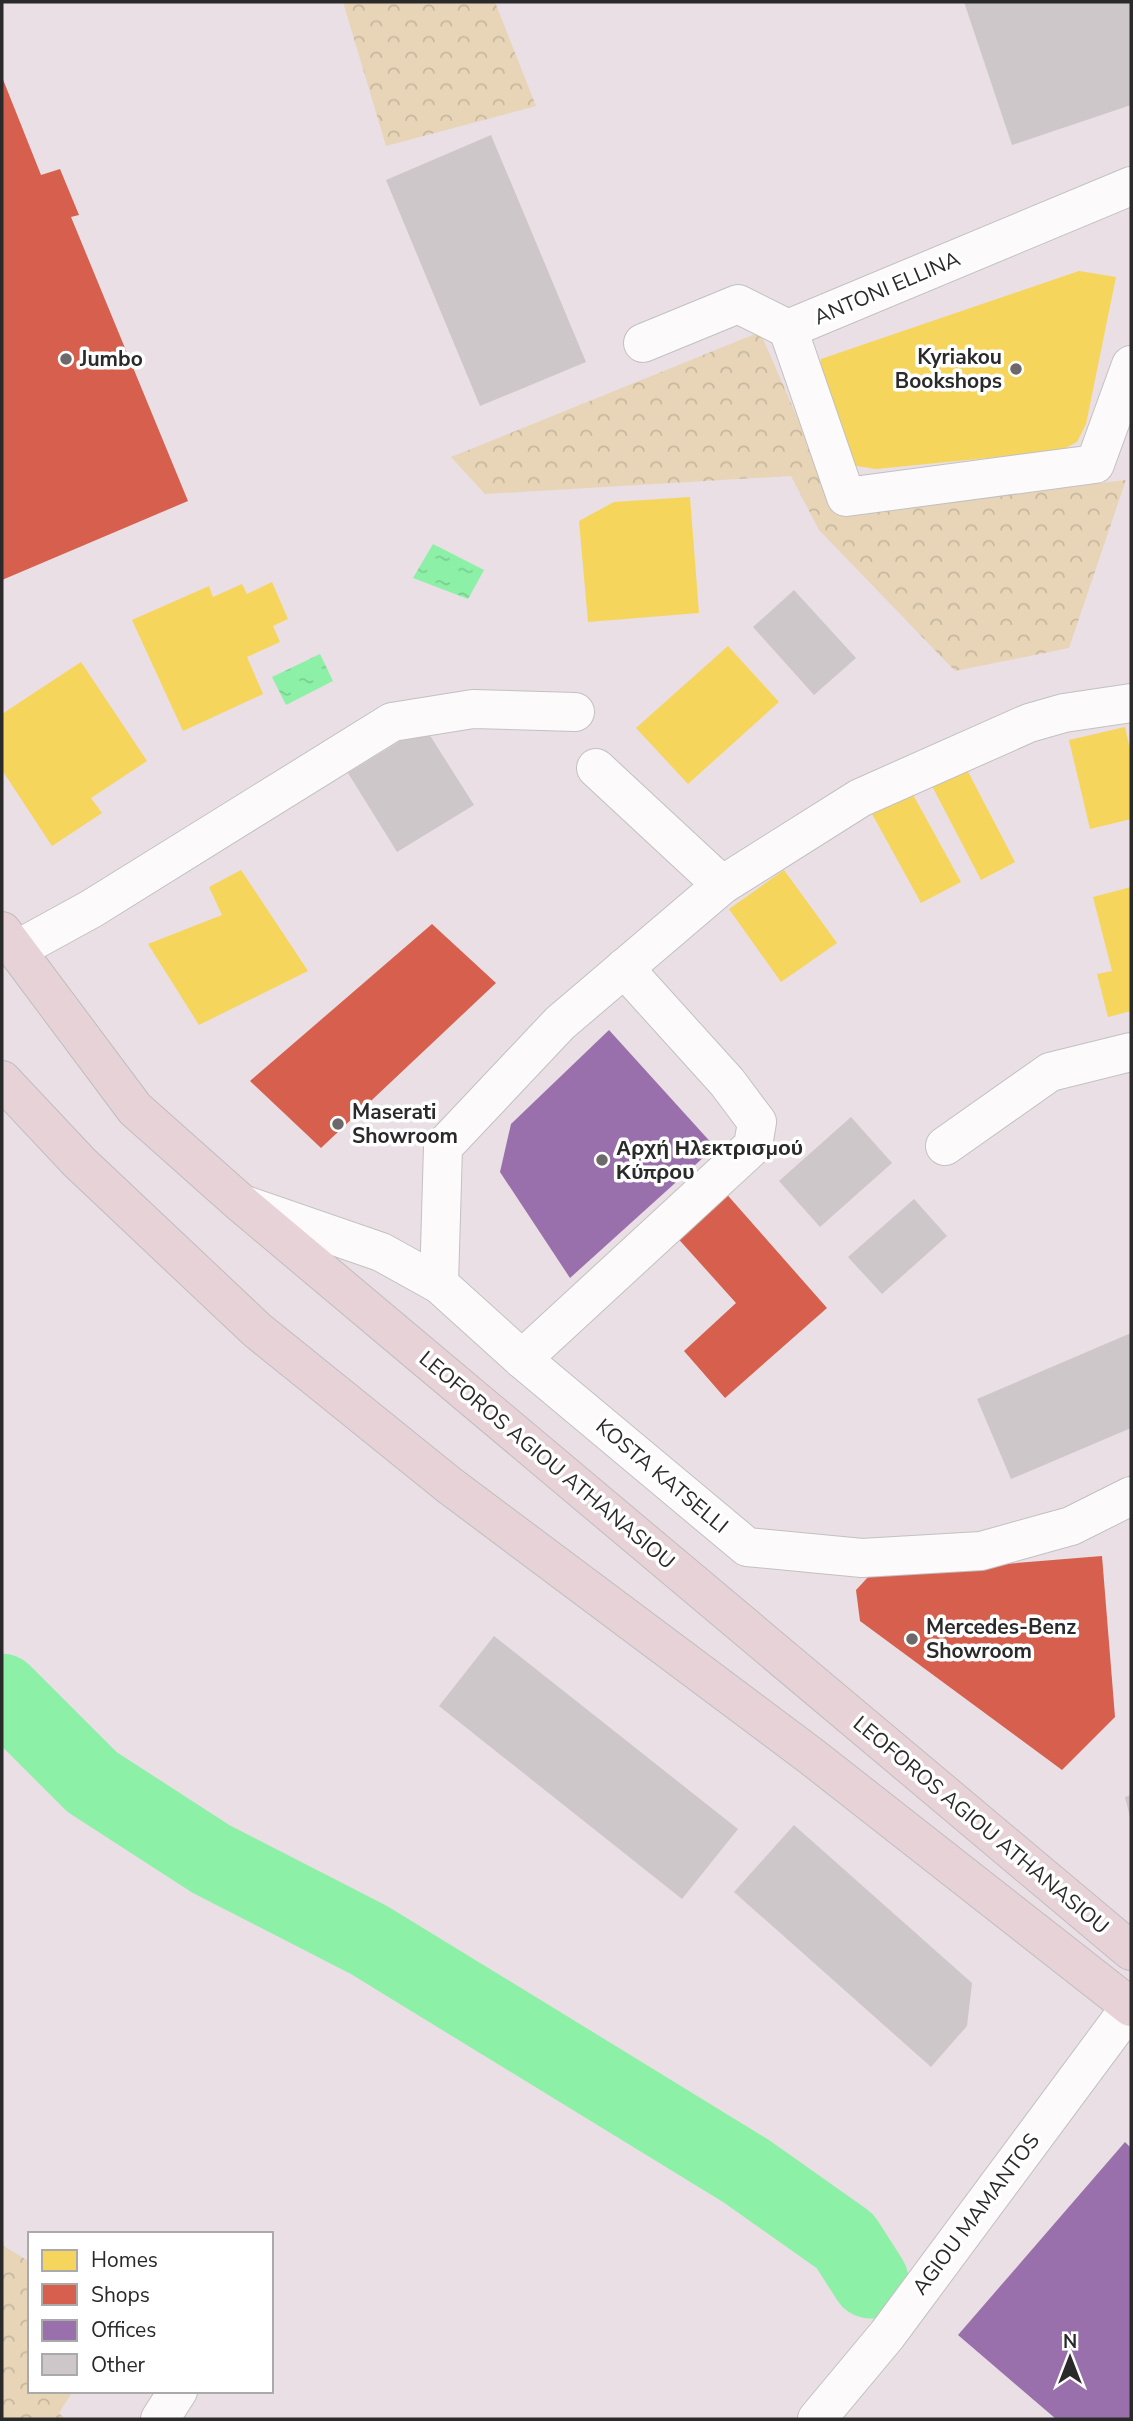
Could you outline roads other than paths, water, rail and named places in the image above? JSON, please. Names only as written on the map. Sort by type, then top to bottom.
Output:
[{"type":"main road","name":"LEOFOROS AGIOU ATHANASIOU","points":[[10,940],[135,1109],[243,1205],[1131,1951]]},
{"type":"main road","name":"LEOFOROS AGIOU ATHANASIOU","points":[[2,1080],[79,1162],[250,1324],[449,1485],[811,1756],[1131,2006]]},
{"type":"street","name":"ANTONI ELLINA","points":[[643,342],[738,304],[788,329],[1131,186]]},
{"type":"street","points":[[788,329],[846,497],[1096,464],[1131,365]]},
{"type":"street","points":[[439,1284],[443,1147],[560,1023],[722,885],[872,792],[1029,723],[1064,713],[1131,703]]},
{"type":"street","points":[[10,940],[91,909],[392,722],[473,709],[575,712]]},
{"type":"street","points":[[596,768],[722,885]]},
{"type":"street","points":[[522,1359],[753,1146],[757,1122],[750,1112],[727,1082],[624,968]]},
{"type":"street","points":[[945,1146],[1049,1072],[1131,1052]]},
{"type":"street","name":"KOSTA KATSELLI","points":[[243,1205],[381,1252],[439,1284],[522,1359],[747,1547],[862,1558],[981,1551],[1071,1526],[1131,1496]]},
{"type":"street","name":"AGIOU MAMANTOS","points":[[817,2419],[887,2335],[1131,2006]]},
{"type":"street","points":[[160,2419],[177,2393]]},
{"type":"water","points":[[433,544],[484,570],[468,599],[413,578]]},
{"type":"water","points":[[320,654],[333,681],[286,705],[272,677]]},
{"type":"waterway","points":[[2,1692],[92,1782],[211,1859],[369,1940],[746,2171],[845,2241],[870,2280]]},
{"type":"place","name":"Jumbo","points":[[66,359]]},
{"type":"place","name":"Kyriakou Bookshops","points":[[1016,369]]},
{"type":"place","name":"Maserati Showroom","points":[[338,1124]]},
{"type":"place","name":"Αρχή Ηλεκτρισμού Κύπρου","points":[[602,1160]]},
{"type":"place","name":"Mercedes-Benz Showroom","points":[[912,1639]]}]
